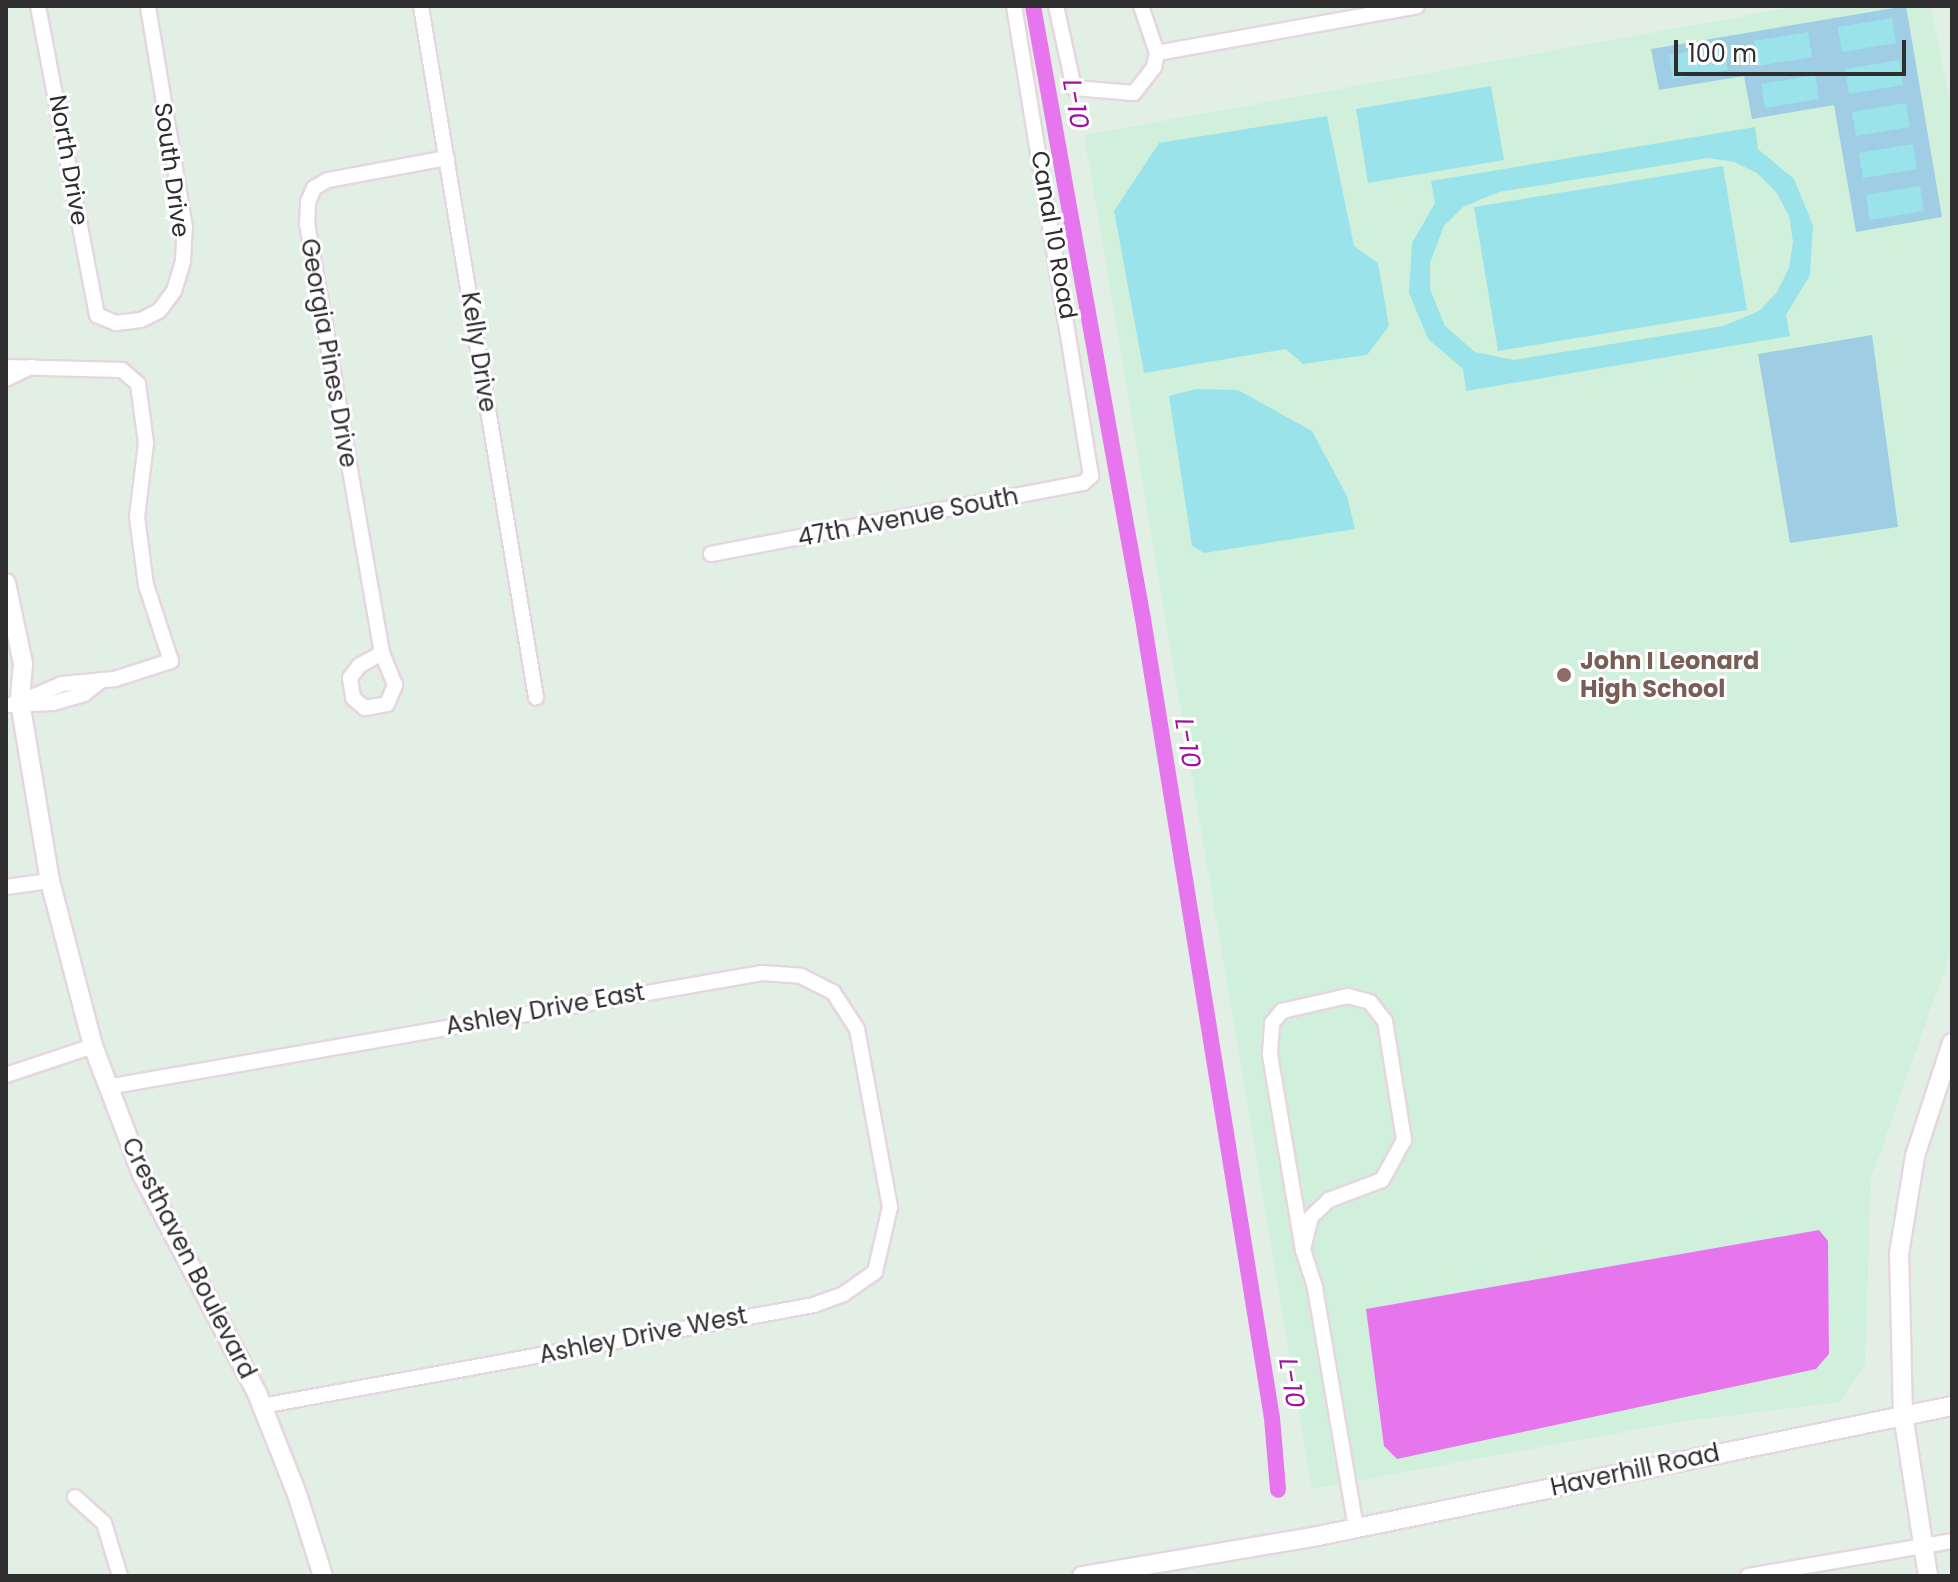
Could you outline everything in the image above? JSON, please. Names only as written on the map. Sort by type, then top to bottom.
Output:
[{"type":"street","name":"North Drive","points":[[38,6],[97,315]]},
{"type":"street","name":"South Drive","points":[[97,315],[116,323],[141,320],[159,311],[174,291],[183,261],[185,228],[148,6]]},
{"type":"street","name":"Kelly Drive","points":[[421,6],[536,698]]},
{"type":"street","name":"Canal 10 Road","points":[[1014,6],[1093,465]]},
{"type":"street","points":[[1056,6],[1067,68],[1074,88],[1134,93],[1154,67],[1157,53],[1141,6]]},
{"type":"street","points":[[1157,53],[1417,6]]},
{"type":"street","name":"Georgia Pines Drive","points":[[382,653],[307,224],[308,202],[314,188],[328,180],[447,158]]},
{"type":"street","points":[[6,379],[32,366]]},
{"type":"street","points":[[6,367],[122,370],[138,384],[146,443],[137,517],[146,585],[171,661],[102,680],[84,694],[53,703],[13,703]]},
{"type":"street","name":"47th Avenue South","points":[[711,554],[1083,483],[1093,465]]},
{"type":"street","name":"Cresthaven Boulevard","points":[[6,583],[23,664],[13,703]]},
{"type":"street","name":"Cresthaven Boulevard","points":[[6,684],[13,703],[50,881],[93,1046],[107,1087],[142,1174],[262,1406],[323,1576]]},
{"type":"street","points":[[6,887],[50,881]]},
{"type":"street","name":"Ashley Drive East","points":[[107,1087],[762,973],[801,976],[833,992],[857,1029],[879,1132]]},
{"type":"street","points":[[1303,1250],[1311,1217],[1329,1200],[1382,1180],[1404,1140],[1385,1021],[1370,1002],[1348,996],[1282,1011],[1272,1023],[1270,1054],[1303,1250],[1315,1288],[1356,1528]]},
{"type":"street","points":[[1928,1576],[1903,1415],[1897,1304],[1902,1225],[1924,1121],[1952,1043]]},
{"type":"street","points":[[6,1075],[93,1046]]},
{"type":"street","name":"Ashley Drive West","points":[[262,1406],[814,1305],[844,1294],[875,1272],[888,1227],[890,1207],[879,1132]]},
{"type":"street","name":"Haverhill Road","points":[[1082,1576],[1318,1536],[1952,1406]]},
{"type":"street","points":[[75,1497],[104,1523],[120,1576]]},
{"type":"street","points":[[1748,1576],[1952,1541]]},
{"type":"shaded area","name":"John I Leonard High School","points":[[1800,6],[1931,6],[1952,111],[1952,948],[1871,1179],[1865,1364],[1840,1402],[1678,1422],[1312,1489],[1084,135]]},
{"type":"shaded area","points":[[1906,6],[1942,217],[1856,232],[1834,105],[1752,119],[1744,76],[1659,90],[1651,49]]},
{"type":"shaded area","points":[[1892,18],[1896,43],[1842,52],[1838,27]]},
{"type":"shaded area","points":[[1808,32],[1812,57],[1758,66],[1754,41]]},
{"type":"shaded area","points":[[1723,46],[1728,70],[1673,79],[1669,55]]},
{"type":"shaded area","points":[[1899,60],[1903,85],[1849,94],[1845,69]]},
{"type":"shaded area","points":[[1815,75],[1819,99],[1765,108],[1761,84]]},
{"type":"shaded area","points":[[1491,86],[1504,160],[1368,183],[1356,109]]},
{"type":"shaded area","points":[[1906,103],[1910,127],[1856,136],[1852,112]]},
{"type":"shaded area","points":[[1327,116],[1354,246],[1378,263],[1389,326],[1367,355],[1303,364],[1286,349],[1144,373],[1114,211],[1159,143]]},
{"type":"shaded area","points":[[1755,127],[1758,149],[1794,179],[1813,225],[1810,275],[1786,315],[1790,336],[1466,391],[1463,369],[1428,339],[1409,293],[1412,243],[1435,203],[1431,181]],"holes":[[[1708,158],[1734,162],[1757,173],[1776,192],[1789,216],[1793,242],[1789,268],[1777,292],[1759,311],[1723,326],[1514,360],[1475,352],[1445,326],[1430,289],[1430,263],[1444,226],[1463,207],[1499,192]]]},
{"type":"shaded area","points":[[1913,144],[1917,169],[1863,178],[1859,153]]},
{"type":"shaded area","points":[[1723,166],[1747,310],[1498,351],[1474,207]]},
{"type":"shaded area","points":[[1920,186],[1924,211],[1870,220],[1866,195]]},
{"type":"shaded area","points":[[1872,335],[1898,527],[1790,543],[1758,354]]},
{"type":"shaded area","points":[[1196,389],[1238,390],[1312,431],[1347,496],[1355,529],[1204,553],[1192,546],[1169,396]]},
{"type":"shaded area","points":[[1819,1230],[1828,1241],[1829,1354],[1816,1369],[1397,1459],[1384,1446],[1366,1309]]},
{"type":"waterway","name":"L-10","points":[[1033,6],[1143,619],[1272,1418],[1278,1490]]},
{"type":"place","name":"John I Leonard High School","points":[[1564,675]]}]
